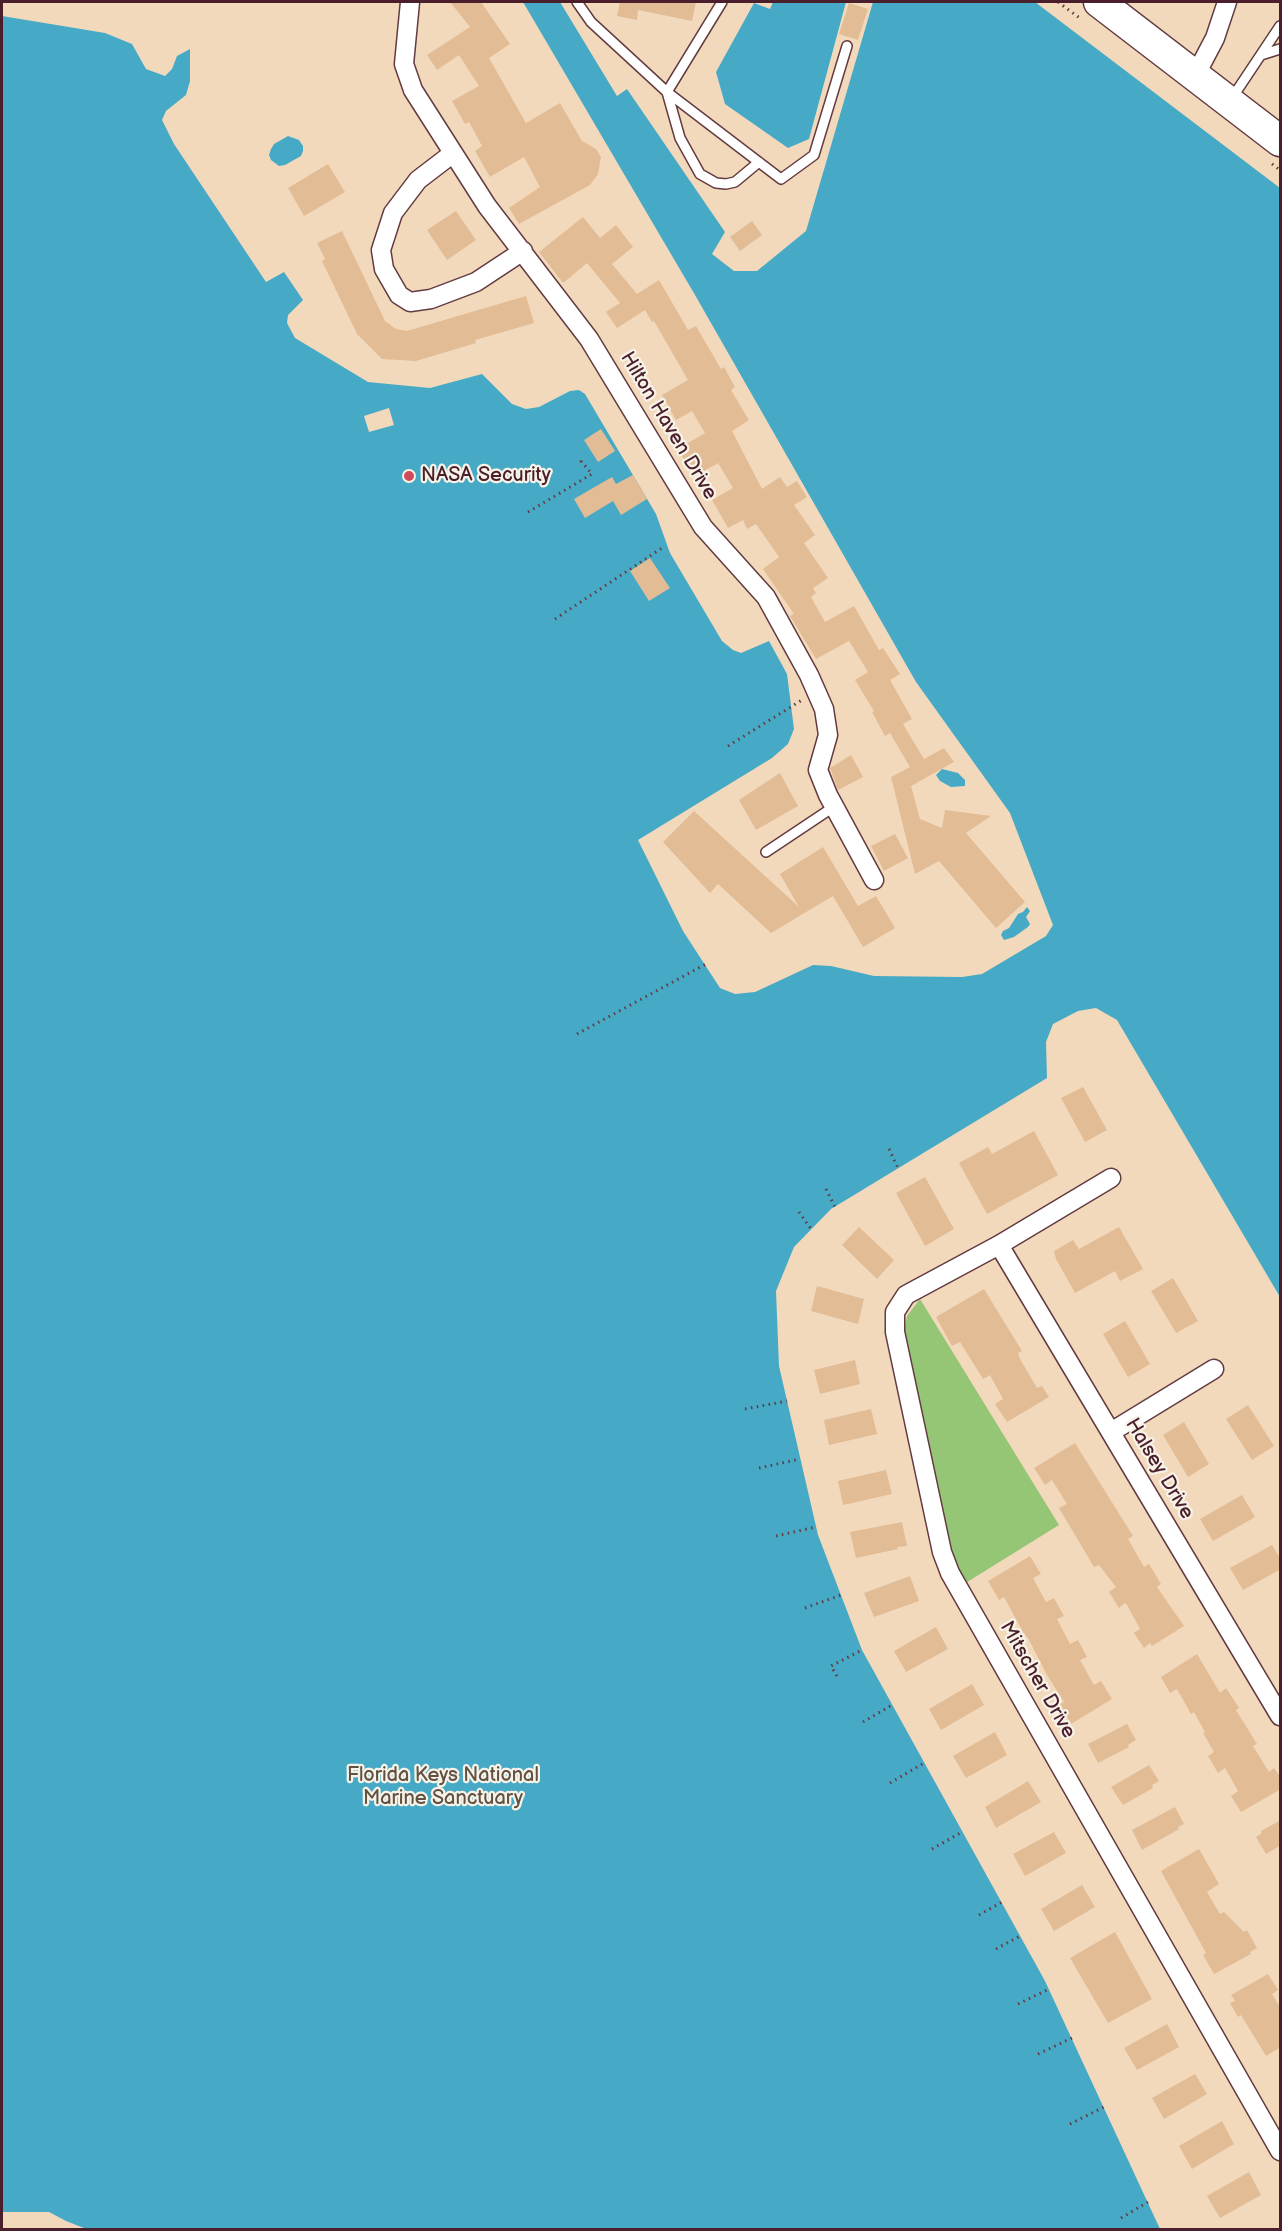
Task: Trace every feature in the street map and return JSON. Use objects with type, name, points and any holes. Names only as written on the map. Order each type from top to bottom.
[{"type":"main road","points":[[1100,2],[1281,141]]},
{"type":"street","name":"Hilton Haven Drive","points":[[410,2],[404,64],[413,90],[487,206],[589,339],[703,528],[766,597],[824,709],[828,735],[818,770],[874,880]]},
{"type":"street","points":[[1195,76],[1215,38],[1227,2]]},
{"type":"street","points":[[452,154],[418,180],[393,213],[381,250],[384,269],[399,295],[410,302],[431,299],[476,282],[523,251]]},
{"type":"street","name":"Mitscher Drive","points":[[1112,1178],[999,1245],[906,1295],[895,1312],[895,1332],[942,1551],[950,1573],[1281,2151]]},
{"type":"street","name":"Halsey Drive","points":[[999,1245],[1281,1716]]},
{"type":"street","points":[[1111,1432],[1214,1369]]},
{"type":"lane","points":[[577,2],[591,22],[667,92],[782,179],[814,155],[847,46]]},
{"type":"lane","points":[[722,2],[667,92],[680,138],[700,174],[726,184],[735,182],[759,162]]},
{"type":"lane","points":[[1229,102],[1281,26]]},
{"type":"lane","points":[[1261,55],[1281,49]]},
{"type":"lane","points":[[766,852],[835,806]]},
{"type":"path","points":[[528,512],[592,474],[581,461],[584,458]]},
{"type":"path","points":[[555,619],[665,546]]},
{"type":"path","points":[[728,746],[802,700]]},
{"type":"path","points":[[577,1034],[706,964]]},
{"type":"path","points":[[889,1149],[898,1168]]},
{"type":"path","points":[[826,1189],[835,1207]]},
{"type":"path","points":[[800,1212],[811,1229]]},
{"type":"path","points":[[745,1409],[787,1401]]},
{"type":"path","points":[[759,1468],[800,1459]]},
{"type":"path","points":[[776,1536],[816,1527]]},
{"type":"path","points":[[805,1608],[841,1595]]},
{"type":"path","points":[[837,1676],[831,1666],[862,1650]]},
{"type":"path","points":[[863,1722],[892,1705]]},
{"type":"path","points":[[890,1783],[924,1763]]},
{"type":"path","points":[[932,1849],[962,1832]]},
{"type":"path","points":[[979,1915],[1002,1902]]},
{"type":"path","points":[[996,1949],[1020,1936]]},
{"type":"path","points":[[1018,2004],[1049,1989]]},
{"type":"path","points":[[1038,2054],[1072,2038]]},
{"type":"path","points":[[1070,2124],[1104,2107]]},
{"type":"path","points":[[1121,2218],[1148,2202]]},
{"type":"green space","points":[[920,1299],[1059,1525],[964,1584],[955,1569],[903,1338],[907,1316]]},
{"type":"water","name":"Florida Keys National Marine Sanctuary","points":[[523,2],[560,2],[617,96],[627,89],[725,232],[712,254],[734,271],[757,271],[806,231],[873,2],[1035,2],[1280,188],[1280,1297],[1117,1020],[1096,1008],[1078,1011],[1053,1024],[1046,1042],[1047,1078],[831,1209],[794,1247],[776,1291],[779,1366],[818,1535],[862,1650],[1045,1981],[1160,2229],[89,2230],[49,2212],[2,2212],[2,16],[105,33],[132,44],[146,69],[165,76],[172,69],[177,56],[190,49],[190,81],[186,95],[166,111],[162,120],[174,144],[266,282],[284,272],[303,300],[288,315],[287,323],[295,338],[368,382],[430,388],[482,374],[512,404],[526,409],[539,407],[570,391],[579,390],[585,394],[656,514],[670,553],[722,641],[741,653],[769,641],[787,674],[794,729],[788,744],[772,758],[638,840],[683,931],[720,988],[735,994],[755,992],[813,965],[831,966],[874,976],[962,977],[982,974],[1046,936],[1053,925],[1010,813],[916,682],[695,295]]},
{"type":"water","points":[[773,2],[846,2],[809,139],[788,148],[725,104],[716,72],[754,3],[770,9]]},
{"type":"water","points":[[288,136],[299,140],[303,151],[301,156],[279,166],[271,160],[269,155],[274,144]]},
{"type":"water","points":[[942,769],[958,773],[965,780],[965,786],[951,787],[940,781],[936,775]]},
{"type":"water","points":[[1027,907],[1030,911],[1026,917],[1030,924],[1028,927],[1014,937],[1004,940],[1001,935],[1003,931],[1009,928],[1018,914]]},
{"type":"pier","points":[[389,408],[394,425],[369,432],[364,416]]},
{"type":"building","points":[[450,2],[481,2],[510,44],[489,58],[526,123],[560,103],[582,141],[596,149],[601,157],[598,174],[590,185],[519,224],[509,208],[540,187],[524,157],[490,177],[475,151],[482,146],[469,122],[465,124],[452,101],[479,86],[459,55],[437,70],[427,55],[470,27]]},
{"type":"building","points":[[620,2],[696,2],[692,21],[638,10],[637,20],[617,16]]},
{"type":"building","points":[[849,3],[868,9],[858,40],[839,34]]},
{"type":"building","points":[[328,164],[345,192],[304,216],[288,188]]},
{"type":"building","points":[[456,211],[476,240],[447,260],[427,230]]},
{"type":"building","points":[[583,217],[600,238],[616,225],[633,247],[612,264],[637,294],[659,280],[688,330],[696,326],[721,369],[724,367],[735,387],[731,390],[749,420],[732,431],[762,489],[780,477],[787,487],[797,481],[807,497],[794,505],[815,535],[804,543],[828,578],[813,588],[816,593],[811,597],[825,622],[854,606],[879,650],[883,648],[900,674],[890,680],[912,719],[903,724],[924,759],[944,748],[954,762],[911,786],[920,819],[942,828],[945,810],[991,816],[966,833],[1025,902],[996,928],[939,861],[915,874],[891,777],[910,767],[890,733],[885,736],[872,712],[874,711],[855,680],[868,672],[849,641],[816,659],[790,616],[794,614],[763,569],[779,557],[756,524],[747,529],[743,520],[728,528],[712,500],[733,488],[718,463],[694,477],[678,449],[705,433],[692,411],[676,420],[662,395],[688,380],[654,321],[652,322],[645,310],[617,328],[606,312],[620,303],[587,263],[563,283],[539,252]]},
{"type":"building","points":[[752,221],[762,235],[740,251],[730,237]]},
{"type":"building","points":[[342,231],[385,321],[396,329],[407,331],[526,296],[534,323],[475,340],[476,343],[416,361],[382,359],[357,334],[322,261],[325,259],[317,243]]},
{"type":"building","points":[[601,429],[615,451],[598,462],[584,440]]},
{"type":"building","points":[[633,475],[647,499],[621,515],[613,501],[585,518],[574,499],[612,477],[616,484]]},
{"type":"building","points":[[650,558],[670,588],[649,601],[630,571]]},
{"type":"building","points":[[851,755],[863,777],[838,790],[830,768]]},
{"type":"building","points":[[780,773],[798,806],[756,830],[739,800]]},
{"type":"building","points":[[694,811],[799,907],[780,874],[823,847],[858,906],[876,896],[895,928],[863,947],[833,896],[771,933],[718,884],[710,893],[663,842]]},
{"type":"building","points":[[895,834],[908,858],[884,871],[871,846]]},
{"type":"building","points":[[1083,1087],[1107,1130],[1085,1142],[1061,1098]]},
{"type":"building","points":[[1034,1131],[1058,1175],[987,1214],[959,1163],[988,1147],[992,1154]]},
{"type":"building","points":[[925,1177],[954,1229],[925,1246],[896,1193]]},
{"type":"building","points":[[859,1227],[894,1260],[877,1279],[842,1245]]},
{"type":"building","points":[[1119,1227],[1143,1269],[1120,1281],[1115,1271],[1075,1293],[1054,1251],[1073,1240],[1079,1249]]},
{"type":"building","points":[[1173,1278],[1198,1321],[1176,1333],[1151,1291]]},
{"type":"building","points":[[817,1286],[864,1299],[858,1324],[811,1311]]},
{"type":"building","points":[[984,1289],[1022,1351],[1018,1353],[1020,1359],[1037,1388],[1042,1386],[1049,1397],[1007,1422],[995,1404],[1003,1399],[990,1375],[983,1379],[960,1342],[952,1346],[936,1317]]},
{"type":"building","points":[[1125,1321],[1150,1364],[1128,1377],[1103,1334]]},
{"type":"building","points":[[855,1360],[860,1384],[820,1394],[814,1370]]},
{"type":"building","points":[[1248,1405],[1274,1446],[1252,1460],[1226,1419]]},
{"type":"building","points":[[871,1409],[877,1434],[829,1445],[824,1420]]},
{"type":"building","points":[[1184,1422],[1209,1464],[1188,1477],[1163,1435]]},
{"type":"building","points":[[1075,1443],[1133,1536],[1128,1539],[1144,1567],[1149,1564],[1161,1584],[1157,1587],[1184,1626],[1152,1646],[1150,1643],[1144,1648],[1134,1633],[1140,1629],[1127,1605],[1125,1603],[1119,1608],[1109,1592],[1116,1587],[1099,1565],[1094,1567],[1059,1508],[1067,1504],[1052,1480],[1045,1485],[1034,1468]]},
{"type":"building","points":[[886,1470],[892,1494],[843,1505],[838,1481]]},
{"type":"building","points":[[1242,1495],[1255,1517],[1213,1541],[1200,1519]]},
{"type":"building","points":[[902,1522],[907,1546],[856,1558],[850,1532]]},
{"type":"building","points":[[1272,1545],[1281,1560],[1281,1569],[1243,1590],[1230,1568]]},
{"type":"building","points":[[1030,1556],[1041,1574],[1033,1578],[1046,1602],[1054,1598],[1064,1616],[1057,1619],[1070,1644],[1078,1640],[1087,1657],[1080,1660],[1094,1685],[1101,1681],[1112,1699],[1071,1724],[1060,1704],[1064,1702],[1028,1638],[1004,1597],[999,1600],[988,1581]]},
{"type":"building","points":[[910,1576],[919,1601],[874,1617],[864,1593]]},
{"type":"building","points":[[936,1627],[948,1649],[906,1672],[894,1651]]},
{"type":"building","points":[[1197,1654],[1220,1693],[1226,1688],[1239,1708],[1236,1710],[1257,1744],[1253,1746],[1269,1772],[1274,1768],[1281,1778],[1281,1789],[1241,1812],[1231,1796],[1238,1791],[1225,1768],[1218,1773],[1208,1756],[1214,1752],[1194,1712],[1191,1714],[1177,1689],[1170,1693],[1161,1677]]},
{"type":"building","points":[[972,1684],[984,1705],[941,1730],[929,1709]]},
{"type":"building","points":[[1127,1724],[1136,1740],[1128,1745],[1129,1747],[1098,1763],[1088,1744]]},
{"type":"building","points":[[995,1732],[1007,1755],[966,1778],[953,1756]]},
{"type":"building","points":[[1149,1765],[1159,1781],[1152,1785],[1153,1788],[1123,1805],[1111,1787]]},
{"type":"building","points":[[1028,1781],[1041,1802],[996,1828],[985,1807]]},
{"type":"building","points":[[1175,1807],[1184,1824],[1142,1850],[1132,1830]]},
{"type":"building","points":[[1281,1820],[1281,1845],[1266,1854],[1256,1837],[1262,1833],[1261,1831]]},
{"type":"building","points":[[1054,1832],[1066,1853],[1025,1876],[1013,1854]]},
{"type":"building","points":[[1199,1849],[1219,1884],[1207,1892],[1220,1914],[1224,1912],[1244,1932],[1247,1930],[1257,1948],[1250,1952],[1251,1954],[1214,1974],[1203,1955],[1206,1953],[1161,1871]]},
{"type":"building","points":[[1082,1885],[1095,1907],[1054,1931],[1041,1909]]},
{"type":"building","points":[[1115,1932],[1152,1999],[1108,2023],[1070,1958]]},
{"type":"building","points":[[1268,1974],[1278,1990],[1272,1994],[1281,2009],[1281,2047],[1266,2056],[1241,2015],[1238,2017],[1230,2003],[1235,2001],[1231,1995]]},
{"type":"building","points":[[1167,2024],[1179,2047],[1137,2070],[1124,2048]]},
{"type":"building","points":[[1195,2074],[1207,2094],[1164,2119],[1152,2098]]},
{"type":"building","points":[[1222,2121],[1234,2144],[1192,2169],[1179,2146]]},
{"type":"building","points":[[1249,2172],[1261,2195],[1220,2218],[1207,2196]]},
{"type":"place","name":"NASA Security","points":[[409,476]]}]
